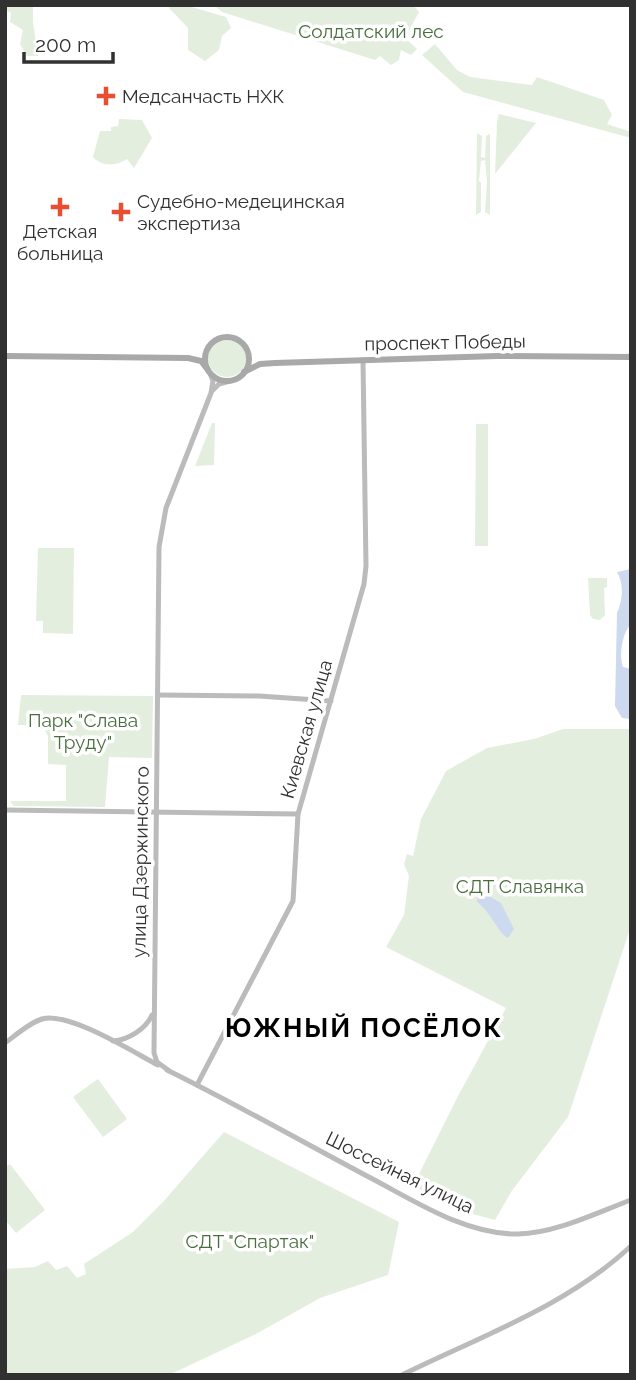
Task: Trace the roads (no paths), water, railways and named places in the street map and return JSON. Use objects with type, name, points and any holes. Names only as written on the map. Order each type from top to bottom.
[{"type":"main road","points":[[188,358],[198,355],[218,339],[234,338],[246,347],[249,358],[244,372],[219,384],[211,393]]},
{"type":"main road","points":[[207,348],[204,357],[209,372]]},
{"type":"main road","points":[[5,355],[188,358],[201,361],[217,379],[230,381]]},
{"type":"main road","name":"проспект Победы","points":[[244,372],[260,364],[363,360],[497,356],[631,357]]},
{"type":"main road","points":[[249,358],[260,364]]},
{"type":"main road","name":"Киевская улица","points":[[197,1085],[293,901],[298,814],[364,584],[363,360]]},
{"type":"main road","name":"улица Дзержинского","points":[[155,1040],[153,922],[160,532],[166,508],[211,393],[213,381],[209,372]]},
{"type":"main road","points":[[158,695],[259,696],[331,701]]},
{"type":"main road","points":[[7,807],[298,814]]},
{"type":"main road","points":[[110,1040],[124,1039],[136,1032],[150,1019],[154,1005]]},
{"type":"main road","points":[[5,1043],[33,1023],[55,1017],[66,1019],[141,1056],[150,1051],[155,1040]]},
{"type":"main road","points":[[136,1032],[148,1030],[155,1040],[156,1059],[168,1070]]},
{"type":"main road","points":[[128,1050],[136,1032]]},
{"type":"main road","name":"Шоссейная улица","points":[[141,1056],[420,1203],[484,1230],[517,1234],[536,1231],[631,1200]]},
{"type":"main road","points":[[401,1375],[548,1304],[599,1272],[631,1246]]},
{"type":"water","points":[[631,569],[631,624],[623,638],[621,656],[623,667],[631,669],[631,719],[622,718],[615,706],[617,613],[622,592],[617,572]]},
{"type":"water","points":[[484,893],[501,903],[514,929],[508,938],[477,902],[478,896]]},
{"type":"place","name":"Медсанчасть НХК","points":[[106,96]]},
{"type":"place","name":"Детская больница","points":[[60,207]]},
{"type":"place","name":"Судебно-медецинская экспертиза","points":[[121,212]]},
{"type":"district","name":"ЮЖНЫЙ ПОСЁЛОК","points":[[364,1028]]},
{"type":"park label","name":"Солдатский лес","points":[[371,31]]},
{"type":"park label","name":"Парк \"Слава Труду\"","points":[[83,731]]},
{"type":"park label","name":"СДТ Славянка","points":[[520,886]]},
{"type":"park label","name":"СДТ \"Спартак\"","points":[[250,1241]]}]
